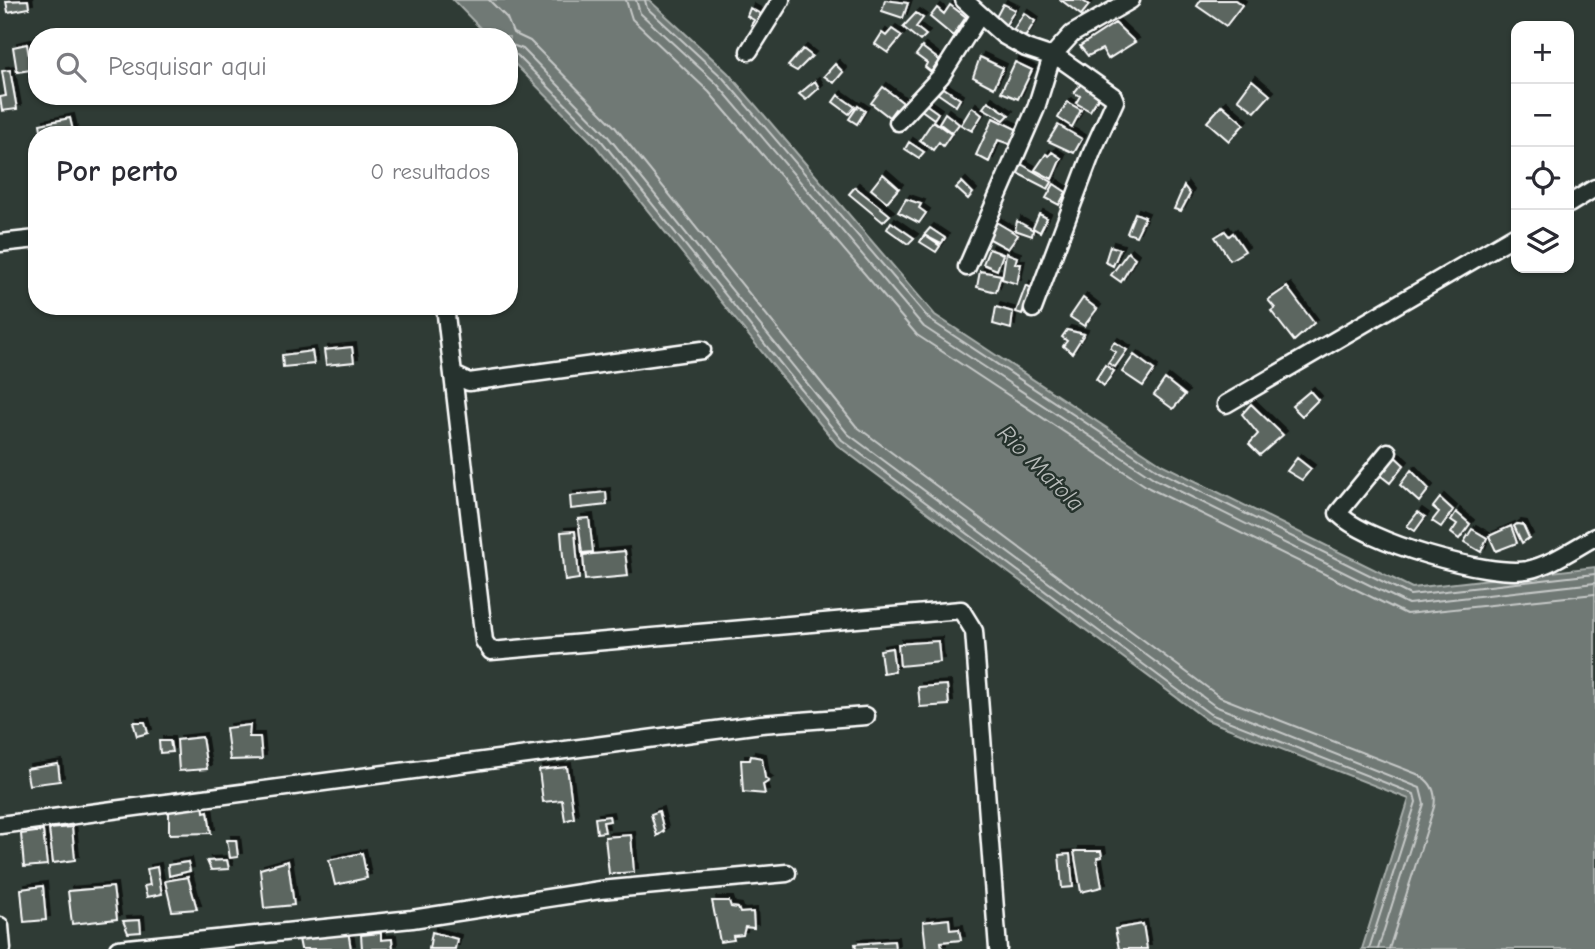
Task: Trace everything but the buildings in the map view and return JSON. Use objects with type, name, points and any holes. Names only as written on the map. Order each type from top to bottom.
[{"type":"street","points":[[749,51],[781,0]]},
{"type":"street","points":[[964,0],[979,16],[1014,42],[1052,56],[1113,96],[1115,106],[1093,152],[1033,309]]},
{"type":"street","points":[[967,267],[1036,108],[1052,56],[1072,34],[1110,7],[1131,0]]},
{"type":"street","points":[[898,122],[941,76],[979,16]]},
{"type":"street","points":[[1574,201],[1595,188]]},
{"type":"street","points":[[1226,404],[1511,238]]},
{"type":"street","points":[[0,243],[28,240]]},
{"type":"street","points":[[446,315],[484,641],[491,651],[961,610],[974,631],[998,949]]},
{"type":"street","points":[[454,375],[469,383],[702,350]]},
{"type":"street","points":[[1388,452],[1338,513],[1371,536],[1425,556],[1511,570],[1541,566],[1595,537]]},
{"type":"street","points":[[0,825],[761,724],[866,716]]},
{"type":"street","points":[[118,949],[412,919],[600,890],[788,873]]},
{"type":"street","points":[[0,926],[2,949]]},
{"type":"water","name":"Rio Matola","points":[[453,0],[649,0],[728,73],[935,315],[1163,465],[1412,588],[1595,567],[1595,949],[1362,949],[1409,799],[1207,720],[837,445],[594,144],[518,67],[518,28],[480,28]]}]
